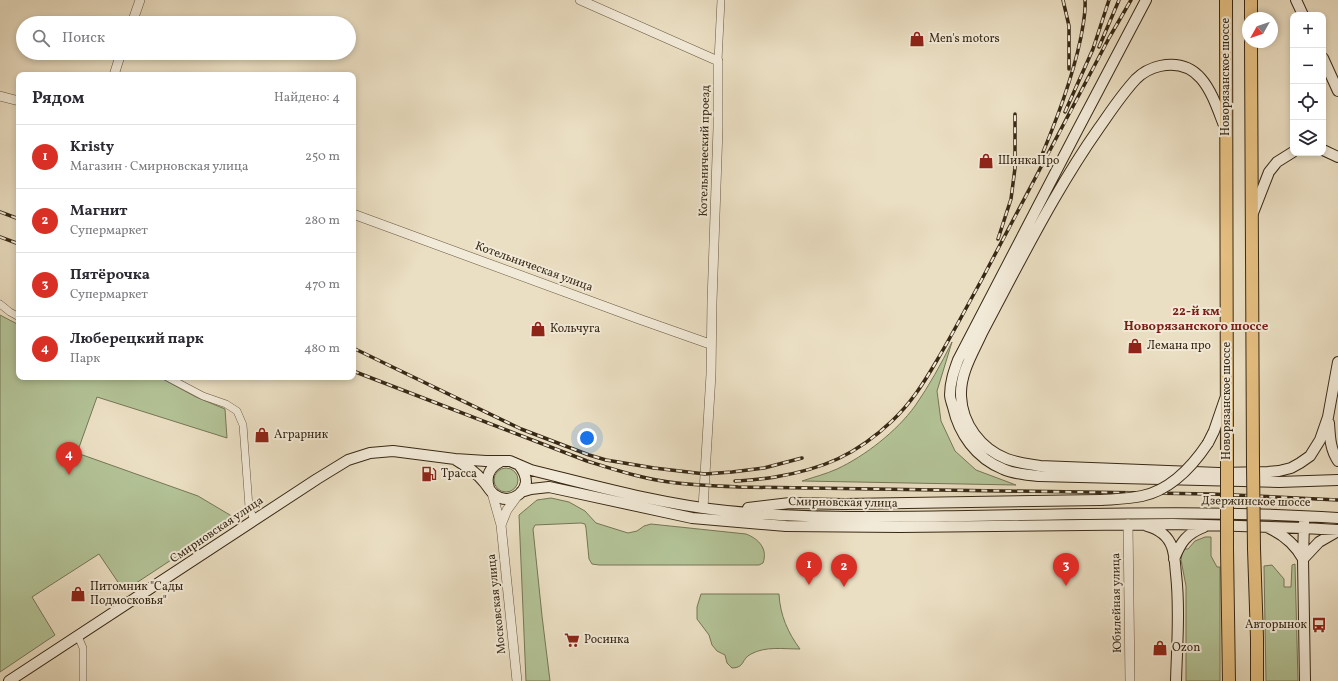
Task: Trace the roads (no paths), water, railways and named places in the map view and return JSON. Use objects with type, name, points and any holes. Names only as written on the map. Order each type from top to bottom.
[{"type":"highway","name":"Новорязанское шоссе","points":[[1226,0],[1227,549],[1230,681]]},
{"type":"highway","name":"Новорязанское шоссе","points":[[1250,0],[1251,12]]},
{"type":"highway","name":"Новорязанское шоссе","points":[[1251,48],[1253,466],[1257,681]]},
{"type":"main road","points":[[1146,0],[958,360],[952,377],[950,396],[959,427],[968,442],[978,453],[1003,469],[1019,474],[1039,476],[1263,481],[1338,480]]},
{"type":"main road","points":[[1296,0],[1302,12]]},
{"type":"main road","points":[[1227,132],[1205,81],[1196,74],[1180,66],[1171,64],[1151,68],[1138,78],[1123,94],[1080,156],[1049,209],[998,302],[968,363],[962,380],[961,396],[963,410],[968,423],[974,434],[983,445],[1007,460],[1022,464],[1219,473],[1268,472],[1291,468],[1310,456],[1320,440],[1328,417],[1338,362]]},
{"type":"main road","points":[[1326,65],[1338,91]]},
{"type":"main road","points":[[1326,151],[1338,156]]},
{"type":"main road","points":[[1251,218],[1269,172],[1278,162],[1290,154]]},
{"type":"main road","points":[[728,511],[790,503],[845,504],[1028,502],[1119,499],[1143,496],[1165,487],[1186,471],[1197,458],[1208,443],[1214,431],[1227,392]]},
{"type":"main road","points":[[1328,417],[1330,444],[1338,461]]},
{"type":"main road","name":"Смирновская улица","points":[[9,681],[348,460],[370,453],[393,451],[455,460],[510,461],[531,470],[670,503],[728,511],[787,516],[900,517],[1173,513]]},
{"type":"main road","name":"Смирновская улица","points":[[455,460],[475,472],[500,498],[514,498],[531,489],[549,487],[692,518],[786,526],[960,527],[1173,524]]},
{"type":"main road","points":[[491,490],[488,484],[488,474],[493,467],[500,462]]},
{"type":"main road","points":[[519,465],[526,478],[524,488],[520,494]]},
{"type":"main road","name":"Дзержинское шоссе","points":[[1173,513],[1338,518]]},
{"type":"main road","points":[[1304,516],[1303,559],[1305,681]]},
{"type":"main road","name":"Дзержинское шоссе","points":[[1173,524],[1304,528],[1338,531]]},
{"type":"main road","points":[[1144,525],[1161,532],[1172,547],[1178,597],[1176,681]]},
{"type":"main road","points":[[1174,559],[1185,538],[1197,529],[1207,525]]},
{"type":"main road","points":[[1267,527],[1288,540],[1303,559]]},
{"type":"main road","points":[[1303,559],[1319,542],[1338,531]]},
{"type":"street","points":[[134,16],[140,0]]},
{"type":"street","points":[[580,0],[718,61]]},
{"type":"street","name":"Котельнический проезд","points":[[703,508],[711,374],[718,136],[718,61],[721,0]]},
{"type":"street","points":[[115,72],[119,60]]},
{"type":"street","points":[[0,96],[16,100]]},
{"type":"street","name":"Котельническая улица","points":[[356,215],[707,343]]},
{"type":"street","name":"Котельнический проезд","points":[[708,419],[706,374],[707,343],[712,302]]},
{"type":"street","points":[[0,304],[16,315]]},
{"type":"street","points":[[173,380],[203,396],[226,404],[237,411],[243,425],[248,507],[254,520]]},
{"type":"street","name":"Московская улица","points":[[491,490],[501,525],[517,681]]},
{"type":"street","points":[[501,525],[507,510],[520,494]]},
{"type":"street","name":"Юбилейная улица","points":[[1128,524],[1130,681]]},
{"type":"street","points":[[78,636],[83,648],[83,681]]},
{"type":"railway","points":[[1063,0],[1069,26],[1069,69]]},
{"type":"railway","points":[[1039,162],[1073,69],[1083,28],[1085,0]]},
{"type":"railway","points":[[1065,112],[1093,49],[1109,0]]},
{"type":"railway","points":[[1099,47],[1119,0]]},
{"type":"railway","points":[[735,481],[745,481],[792,474],[824,465],[838,459],[852,452],[879,433],[905,407],[916,393],[942,352],[1109,38],[1131,0]]},
{"type":"railway","points":[[998,239],[1011,199],[1015,168],[1015,114]]},
{"type":"railway","points":[[0,212],[16,218]]},
{"type":"railway","points":[[0,237],[16,243]]},
{"type":"railway","points":[[356,349],[521,429],[606,460],[654,468],[705,474],[764,468],[802,458]]},
{"type":"railway","points":[[356,372],[587,461],[665,482],[738,487],[1212,494],[1338,500]]},
{"type":"place","name":"Men's motors","points":[[917,39]]},
{"type":"place","name":"ШинкаПро","points":[[986,161]]},
{"type":"place","name":"Кольчуга","points":[[538,329]]},
{"type":"place","name":"Лемана про","points":[[1135,346]]},
{"type":"place","name":"Аграрник","points":[[262,435]]},
{"type":"place","name":"Трасса","points":[[429,474]]},
{"type":"place","name":"Люберецкий парк","points":[[69,475]]},
{"type":"place","name":"Kristy","points":[[809,585]]},
{"type":"place","name":"Пятёрочка","points":[[1066,586]]},
{"type":"place","name":"Магнит","points":[[844,587]]},
{"type":"place","name":"Питомник \"Сады Подмосковья\"","points":[[78,594]]},
{"type":"place","name":"Авторынок","points":[[1319,625]]},
{"type":"place","name":"Росинка","points":[[572,640]]},
{"type":"place","name":"Ozon","points":[[1160,648]]},
{"type":"district","name":"22-й км Новорязанского шоссе","points":[[1196,320]]}]
